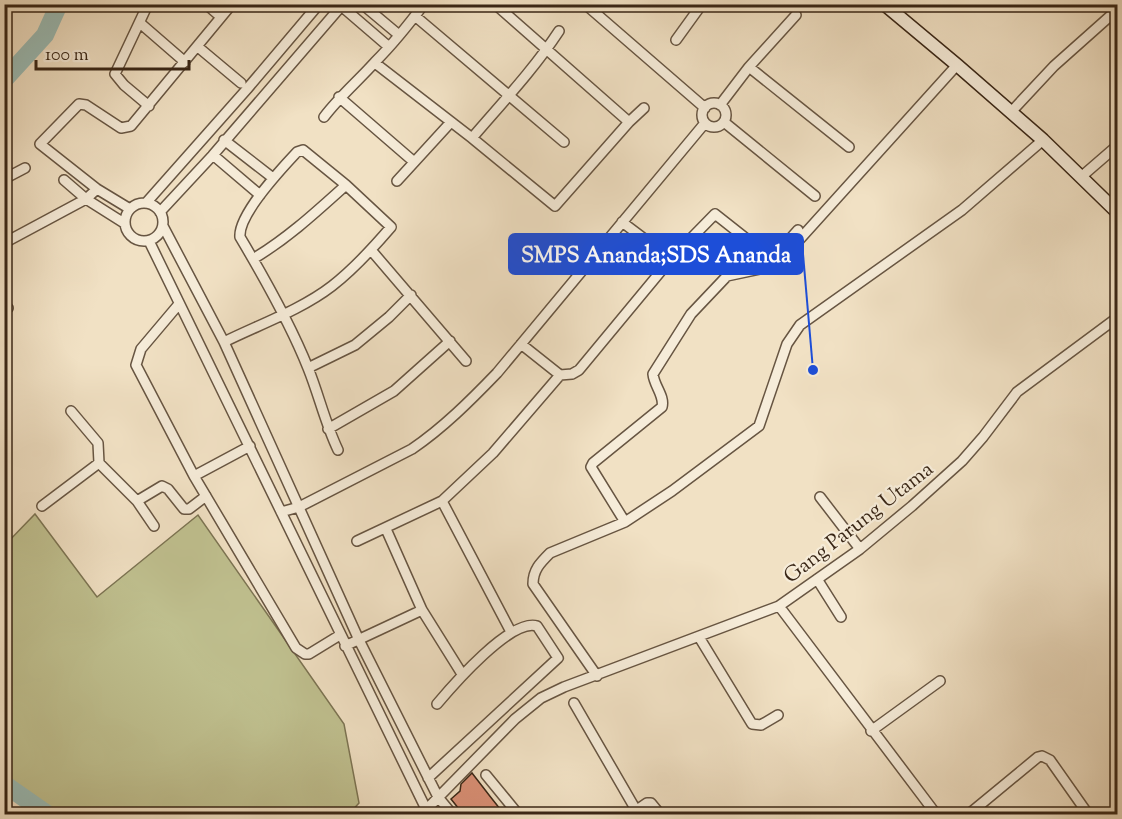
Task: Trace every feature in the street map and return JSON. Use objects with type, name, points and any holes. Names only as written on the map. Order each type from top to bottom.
[{"type":"main road","points":[[888,6],[1011,112],[1118,213]]},
{"type":"street","points":[[148,4],[115,74],[124,85],[149,106]]},
{"type":"street","points":[[206,4],[221,17]]},
{"type":"street","points":[[130,209],[97,189],[40,144],[79,104],[86,105],[118,127],[126,129],[131,126],[232,4]]},
{"type":"street","points":[[146,203],[248,89],[319,4]]},
{"type":"street","points":[[362,4],[399,35]]},
{"type":"street","points":[[324,117],[339,97],[375,63],[424,4]]},
{"type":"street","points":[[495,4],[629,122]]},
{"type":"street","points":[[585,4],[705,108]]},
{"type":"street","points":[[160,212],[213,155],[341,5],[389,47]]},
{"type":"street","points":[[676,40],[697,6]]},
{"type":"street","points":[[1011,112],[1054,66],[1118,9]]},
{"type":"street","points":[[720,105],[749,67],[796,15]]},
{"type":"street","points":[[416,16],[564,142]]},
{"type":"street","points":[[140,23],[185,62]]},
{"type":"street","points":[[472,138],[509,96],[559,31]]},
{"type":"street","points":[[198,47],[241,83]]},
{"type":"street","points":[[375,63],[555,206],[644,108]]},
{"type":"street","points":[[625,522],[591,466],[662,407],[663,400],[653,374],[691,314],[727,276],[769,267],[781,260],[957,65]]},
{"type":"street","points":[[749,67],[849,147]]},
{"type":"street","points":[[339,97],[413,162]]},
{"type":"street","points":[[712,103],[720,105],[726,113],[724,122],[715,127],[705,123],[702,113],[705,108],[712,103]]},
{"type":"street","points":[[397,181],[451,122]]},
{"type":"street","points":[[724,122],[815,196]]},
{"type":"street","points":[[281,512],[299,507],[389,462],[429,438],[497,374],[705,123]]},
{"type":"street","points":[[224,140],[273,178]]},
{"type":"street","points":[[597,676],[533,584],[533,576],[541,561],[550,553],[625,522],[672,491],[759,426],[787,344],[800,325],[962,210],[1042,140]]},
{"type":"street","points":[[1081,177],[1118,145]]},
{"type":"street","points":[[224,342],[283,314],[331,287],[371,250],[391,227],[346,185],[303,150],[297,152],[273,178],[242,223],[239,232],[283,314],[309,368],[328,429],[338,450]]},
{"type":"street","points":[[213,155],[260,195]]},
{"type":"street","points":[[4,178],[25,168]]},
{"type":"street","points":[[64,180],[86,199],[124,223]]},
{"type":"street","points":[[253,259],[277,245],[299,228],[346,185]]},
{"type":"street","points":[[4,243],[86,199],[97,189]]},
{"type":"street","points":[[163,226],[158,235],[149,241],[138,241],[128,234],[124,223],[130,209],[137,204],[146,203],[154,206],[160,212],[163,226],[224,342],[358,640],[438,797],[452,814]]},
{"type":"street","points":[[521,344],[560,375],[572,374],[579,370],[671,259],[715,214],[772,259],[798,230]]},
{"type":"street","points":[[622,222],[671,259]]},
{"type":"street","points":[[149,241],[426,813]]},
{"type":"street","points":[[371,250],[466,361]]},
{"type":"street","points":[[309,368],[355,345],[411,295]]},
{"type":"street","points":[[179,304],[141,349],[136,365],[194,476],[296,648],[309,654],[340,635]]},
{"type":"street","name":"Gang Parung Utama","points":[[426,813],[438,797],[515,719],[541,698],[564,687],[779,606],[860,549],[962,461],[983,437],[1008,401],[1021,388],[1118,317]]},
{"type":"street","points":[[328,429],[394,391],[450,341]]},
{"type":"street","points":[[357,541],[442,501],[493,453],[560,375]]},
{"type":"street","points":[[71,411],[98,443],[99,463],[137,501],[154,526]]},
{"type":"street","points":[[194,476],[250,446]]},
{"type":"street","points":[[42,506],[99,463]]},
{"type":"street","points":[[137,501],[162,486],[168,489],[184,509],[189,509],[206,496]]},
{"type":"street","points":[[820,497],[860,549]]},
{"type":"street","points":[[442,501],[511,632]]},
{"type":"street","points":[[386,529],[422,610],[462,674]]},
{"type":"street","points":[[817,579],[841,617]]},
{"type":"street","points":[[779,606],[871,731],[936,814]]},
{"type":"street","points":[[345,646],[422,610]]},
{"type":"street","points":[[428,778],[558,658],[537,626],[531,625],[511,632],[462,674],[437,704]]},
{"type":"street","points":[[699,637],[752,724],[761,725],[778,715]]},
{"type":"street","points":[[871,731],[940,681]]},
{"type":"street","points":[[574,703],[633,812],[651,803],[660,814]]},
{"type":"street","points":[[969,814],[1042,756],[1050,759],[1088,814]]},
{"type":"street","points":[[486,775],[518,814]]},
{"type":"green space","points":[[35,514],[97,597],[198,515],[344,724],[359,803],[349,814],[45,814],[5,784],[4,546]]},
{"type":"building","points":[[472,773],[504,814],[463,814],[451,799],[460,791],[461,784]]},
{"type":"waterway","points":[[4,80],[45,35],[59,4]]},
{"type":"waterway","points":[[4,784],[47,814]]},
{"type":"place","name":"SMPS Ananda;SDS Ananda","points":[[813,370]]}]
